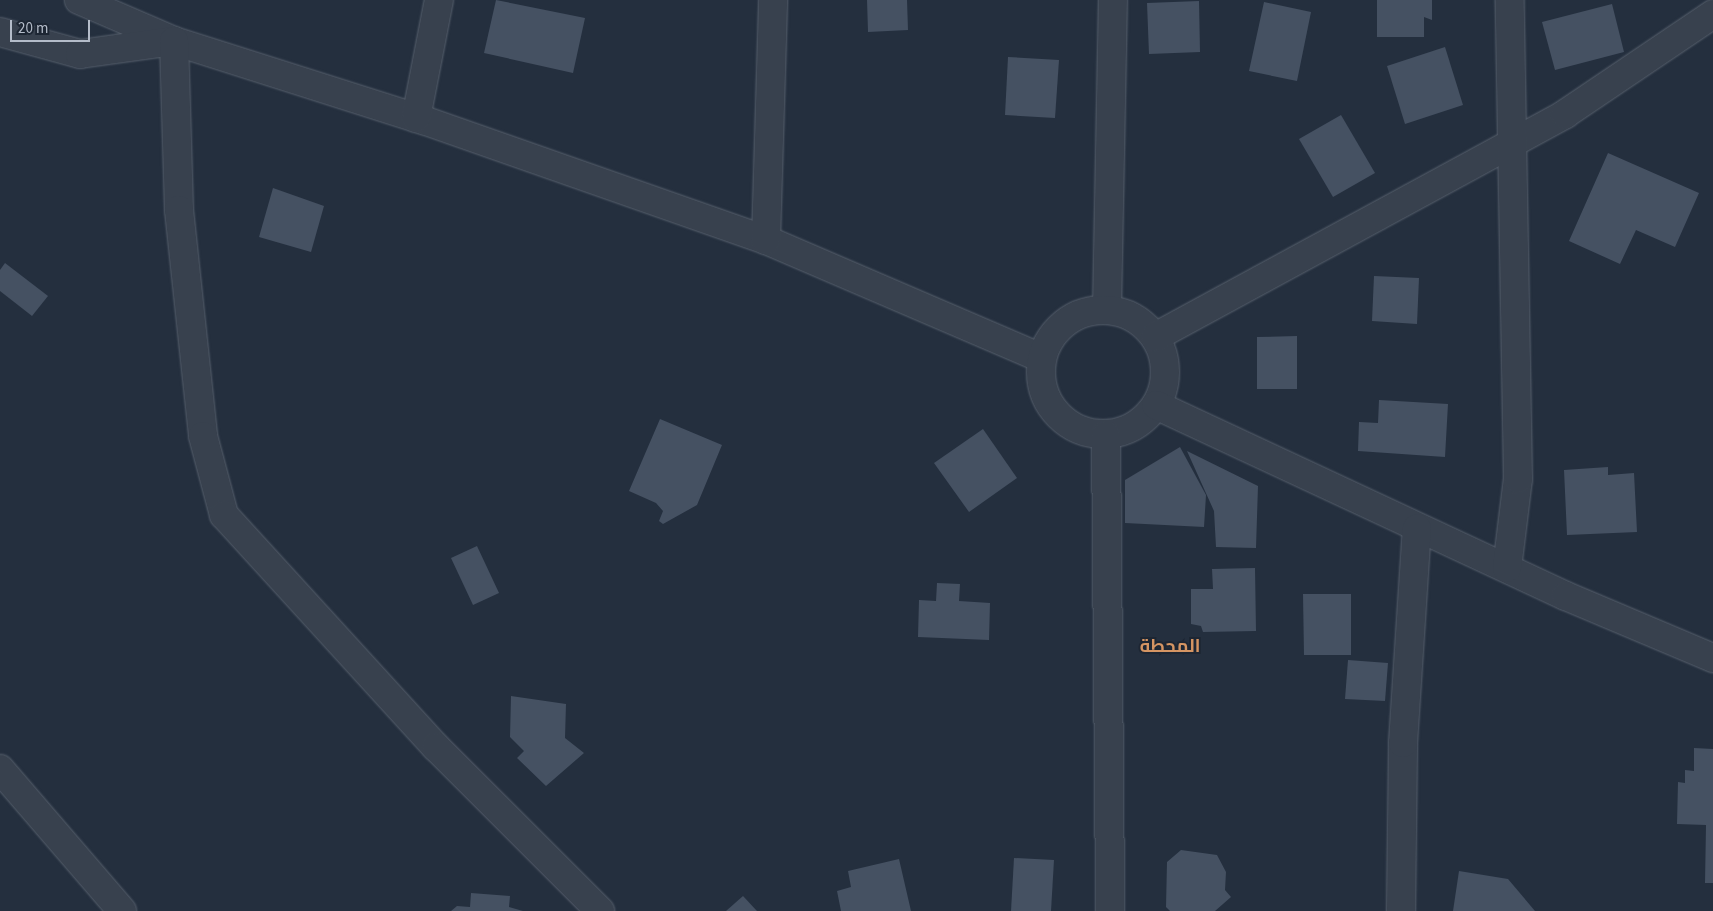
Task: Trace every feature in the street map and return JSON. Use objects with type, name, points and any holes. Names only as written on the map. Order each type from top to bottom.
[{"type":"street","points":[[80,0],[174,41],[416,118],[766,240],[1041,358]]},
{"type":"street","points":[[416,118],[439,0]]},
{"type":"street","points":[[766,240],[773,0]]},
{"type":"street","points":[[1107,309],[1113,0]]},
{"type":"street","points":[[1507,568],[1518,479],[1510,0]]},
{"type":"street","points":[[1155,337],[1412,199],[1512,139],[1565,114],[1713,14]]},
{"type":"street","points":[[0,32],[80,54],[174,41]]},
{"type":"street","points":[[174,41],[180,220],[203,436],[224,515],[436,748],[600,911]]},
{"type":"street","points":[[1107,309],[1134,317],[1155,337],[1164,358],[1165,382],[1156,405],[1126,430],[1106,435],[1083,432],[1063,421],[1048,403],[1040,382],[1041,358],[1050,338],[1065,321],[1085,311],[1107,309]]},
{"type":"street","points":[[1156,405],[1417,528],[1713,658]]},
{"type":"street","points":[[1106,435],[1110,911]]},
{"type":"street","points":[[1401,911],[1403,743],[1417,528]]},
{"type":"street","points":[[0,769],[122,911]]},
{"type":"building","points":[[496,0],[585,18],[573,73],[484,53]]},
{"type":"building","points":[[867,0],[907,0],[908,30],[868,32]]},
{"type":"building","points":[[1377,0],[1432,0],[1432,20],[1424,17],[1424,37],[1377,37]]},
{"type":"building","points":[[1199,1],[1200,52],[1149,54],[1147,3]]},
{"type":"building","points":[[1264,2],[1311,12],[1297,81],[1249,71]]},
{"type":"building","points":[[1612,4],[1624,52],[1555,70],[1542,22]]},
{"type":"building","points":[[1445,47],[1463,105],[1405,124],[1387,66]]},
{"type":"building","points":[[1008,57],[1059,60],[1055,118],[1005,115]]},
{"type":"building","points":[[1341,115],[1375,173],[1333,197],[1299,139]]},
{"type":"building","points":[[1608,153],[1699,193],[1675,247],[1636,230],[1620,264],[1569,241]]},
{"type":"building","points":[[273,188],[324,206],[311,252],[259,237]]},
{"type":"building","points":[[5,263],[48,296],[32,316],[0,291],[0,270]]},
{"type":"building","points":[[1374,276],[1419,278],[1417,324],[1372,321]]},
{"type":"building","points":[[1297,336],[1297,389],[1257,389],[1257,337]]},
{"type":"building","points":[[1379,400],[1448,404],[1445,457],[1358,451],[1359,422],[1378,423]]},
{"type":"building","points":[[660,419],[722,445],[697,505],[663,524],[659,521],[663,511],[656,503],[629,491]]},
{"type":"building","points":[[983,429],[1017,478],[969,512],[934,463]]},
{"type":"building","points":[[1180,447],[1206,495],[1204,527],[1125,523],[1125,480]]},
{"type":"building","points":[[1187,451],[1258,486],[1256,548],[1216,547],[1214,511]]},
{"type":"building","points":[[1608,467],[1608,475],[1634,473],[1637,532],[1567,535],[1564,470]]},
{"type":"building","points":[[477,546],[499,593],[473,605],[451,558]]},
{"type":"building","points":[[1255,568],[1256,631],[1203,632],[1201,626],[1191,624],[1191,589],[1213,589],[1212,569]]},
{"type":"building","points":[[937,583],[960,584],[959,601],[990,603],[989,640],[918,637],[919,600],[936,601]]},
{"type":"building","points":[[1303,594],[1351,594],[1351,655],[1304,655]]},
{"type":"building","points":[[1348,660],[1388,663],[1385,701],[1345,699]]},
{"type":"building","points":[[511,696],[566,704],[565,738],[584,753],[546,786],[517,758],[524,751],[510,737]]},
{"type":"building","points":[[1694,748],[1713,749],[1713,883],[1705,883],[1706,825],[1677,824],[1678,782],[1685,783],[1685,770],[1694,771]]},
{"type":"building","points":[[1181,850],[1217,855],[1226,872],[1225,890],[1231,897],[1215,911],[1170,911],[1166,907],[1167,862]]},
{"type":"building","points":[[1014,858],[1054,860],[1051,911],[1011,911]]},
{"type":"building","points":[[899,859],[911,911],[841,911],[837,891],[851,887],[848,871]]},
{"type":"building","points":[[1459,871],[1508,879],[1535,911],[1453,911]]},
{"type":"building","points":[[471,893],[510,896],[509,907],[523,911],[451,911],[457,906],[470,907]]},
{"type":"building","points":[[743,896],[757,911],[726,911]]},
{"type":"district","name":"المحطة","points":[[1170,647]]}]
